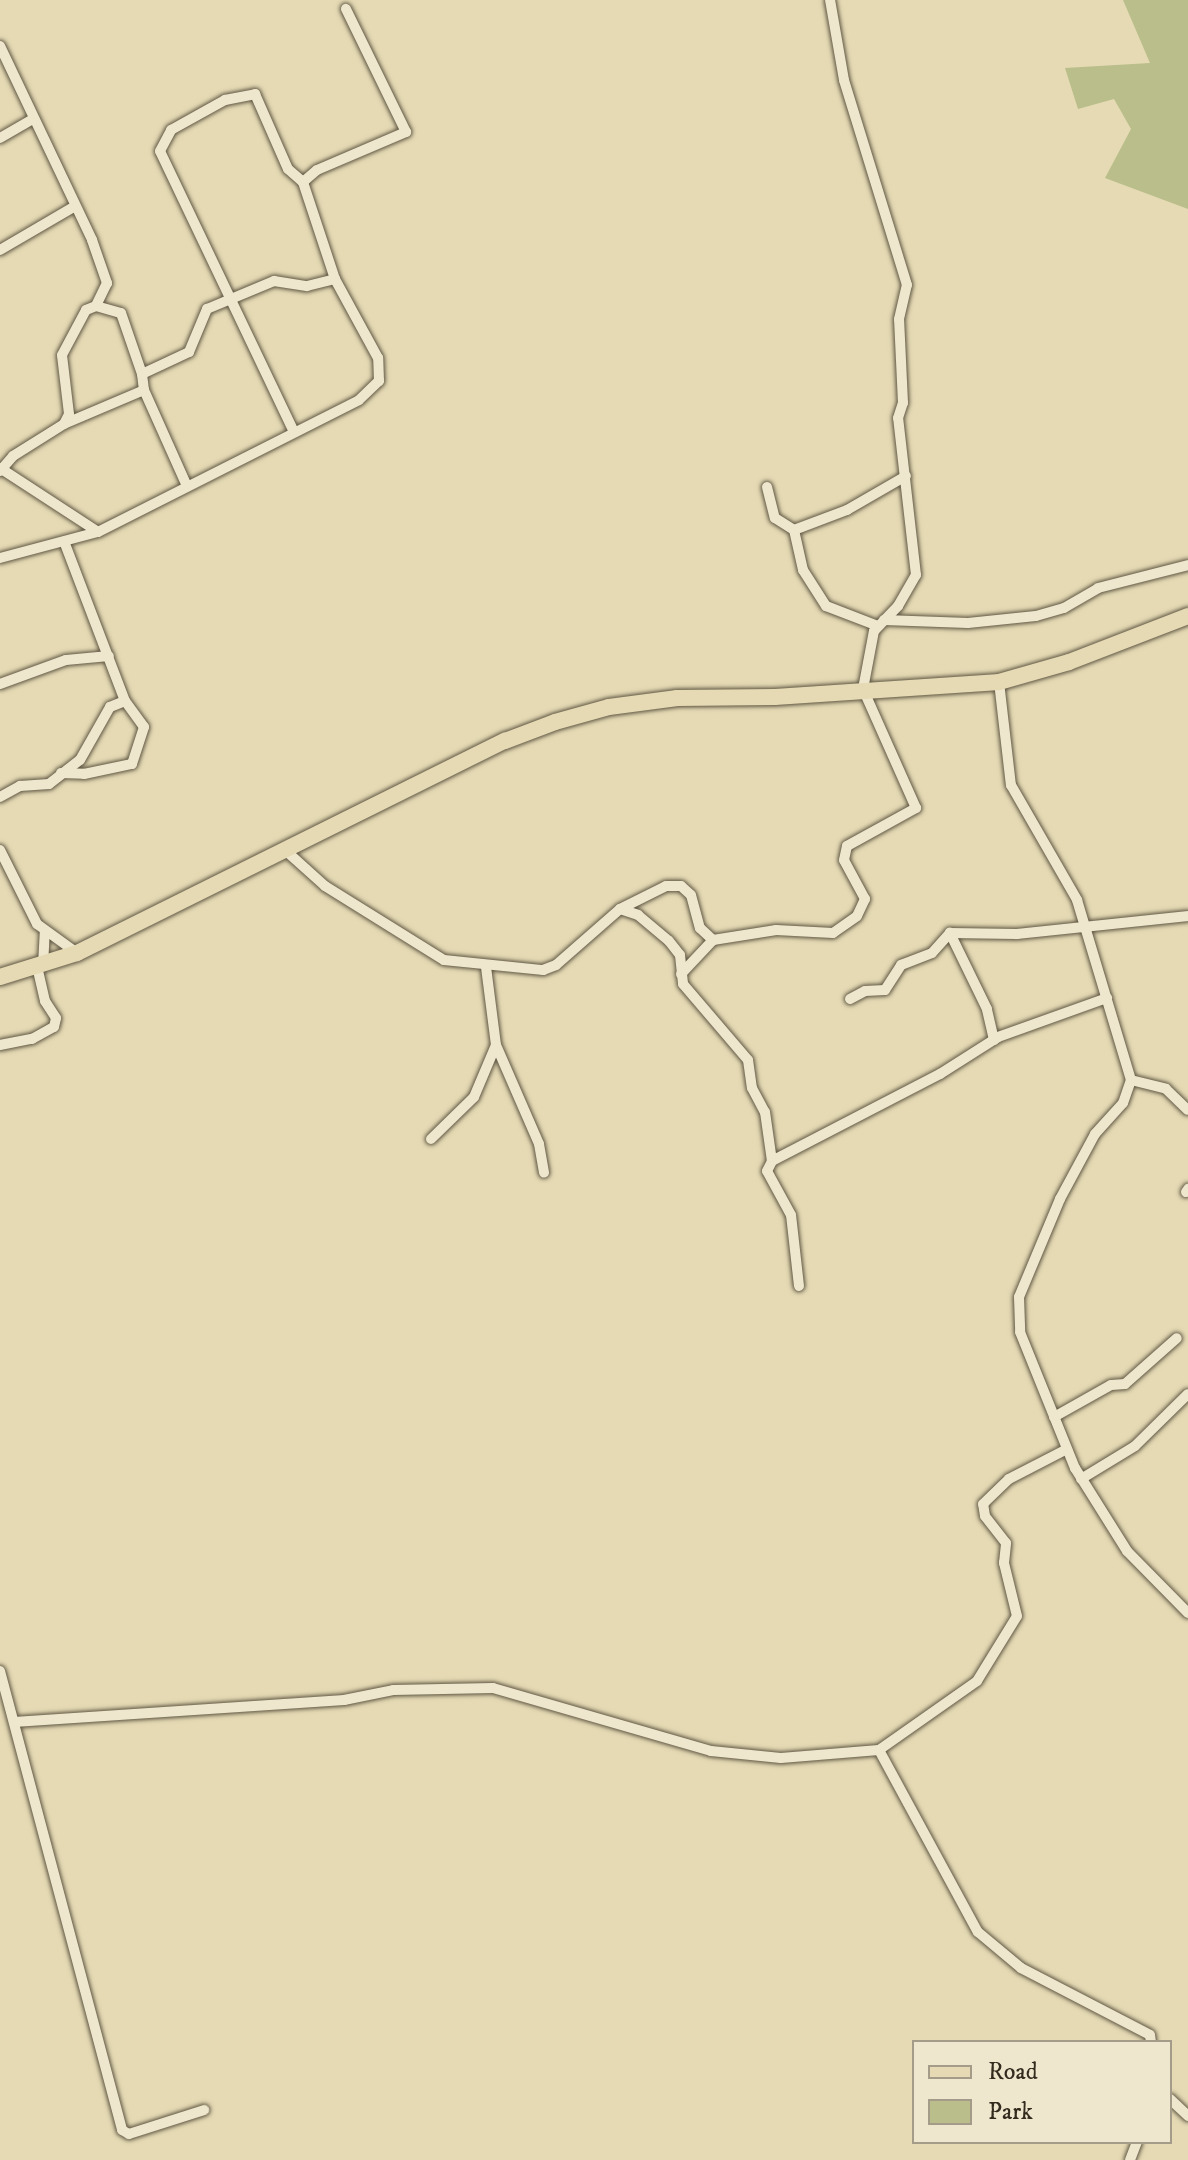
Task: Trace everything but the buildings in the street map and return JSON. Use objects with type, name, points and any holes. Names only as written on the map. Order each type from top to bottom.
[{"type":"main road","points":[[0,977],[77,953],[505,741],[568,718],[677,698],[775,697],[999,682],[1069,662],[1188,616]]},
{"type":"street","points":[[681,974],[713,940],[776,930],[833,933],[857,916],[865,899],[844,860],[847,846],[916,808],[863,689],[869,643],[916,575],[898,418],[903,403],[899,319],[907,285],[844,80],[830,0]]},
{"type":"street","points":[[303,182],[317,170],[406,132],[346,9]]},
{"type":"street","points":[[0,46],[72,208],[92,240],[121,313],[142,374],[144,390],[186,484]]},
{"type":"street","points":[[0,558],[65,544],[98,532],[186,484],[294,432],[359,400],[379,381],[378,358],[335,279],[303,182],[288,169],[255,94],[225,100],[171,130],[160,151],[294,432]]},
{"type":"street","points":[[0,138],[34,118]]},
{"type":"street","points":[[0,250],[72,208]]},
{"type":"street","points":[[142,374],[189,352],[207,309],[230,303],[247,290],[274,281],[307,286],[335,279]]},
{"type":"street","points":[[64,424],[69,414],[62,355],[77,323],[96,306],[107,283]]},
{"type":"street","points":[[96,306],[121,313]]},
{"type":"street","points":[[98,532],[1,469],[13,456],[64,424],[144,390]]},
{"type":"street","points":[[794,530],[847,510],[906,476]]},
{"type":"street","points":[[767,487],[775,518],[794,530],[803,570],[826,606],[881,623],[968,623],[1036,616],[1064,608],[1098,588],[1188,565]]},
{"type":"street","points":[[61,773],[84,774],[132,764],[144,727],[125,701],[65,544]]},
{"type":"street","points":[[0,684],[66,660],[109,656]]},
{"type":"street","points":[[999,682],[1011,785],[1087,926],[1131,1080],[1123,1103],[1095,1134],[1060,1199],[1019,1297],[1020,1332],[1081,1479],[1127,1551],[1188,1613]]},
{"type":"street","points":[[0,797],[20,786],[49,784],[89,751],[110,707],[125,701]]},
{"type":"street","points":[[0,850],[45,933],[77,953]]},
{"type":"street","points":[[285,850],[325,886],[428,953],[486,967],[531,970],[556,965],[620,909],[666,886],[681,886],[691,895],[700,928],[713,940]]},
{"type":"street","points":[[620,909],[659,930],[680,955],[683,984],[714,1017],[723,1036],[748,1060],[752,1088],[765,1112],[772,1161],[767,1171],[791,1215],[799,1286]]},
{"type":"street","points":[[850,999],[885,990],[901,965],[932,953],[950,933],[1017,934],[1188,916]]},
{"type":"street","points":[[0,1045],[32,1039],[54,1027],[56,1018],[45,1001],[40,966],[45,933]]},
{"type":"street","points":[[950,933],[987,1009],[994,1040]]},
{"type":"street","points":[[486,967],[496,1045],[539,1144],[544,1173]]},
{"type":"street","points":[[772,1161],[940,1074],[994,1040],[1107,998]]},
{"type":"street","points":[[431,1139],[435,1130],[469,1104],[496,1045]]},
{"type":"street","points":[[1131,1080],[1166,1089],[1188,1110]]},
{"type":"street","points":[[1054,1417],[1111,1385],[1125,1384],[1177,1338]]},
{"type":"street","points":[[1081,1479],[1135,1446],[1188,1394]]},
{"type":"street","points":[[14,1722],[344,1700],[393,1690],[493,1688],[711,1751],[781,1758],[879,1750],[977,1681],[1017,1616],[1004,1563],[1006,1543],[985,1516],[983,1504],[1009,1479],[1067,1449]]},
{"type":"street","points":[[0,1671],[122,2130],[129,2134],[204,2110]]},
{"type":"street","points":[[879,1750],[978,1932],[1021,1968],[1150,2035],[1151,2040]]},
{"type":"street","points":[[1172,2101],[1188,2116]]},
{"type":"green space","points":[[1123,0],[1188,0],[1188,209],[1105,178],[1131,129],[1114,99],[1078,109],[1065,68],[1150,63]]}]
